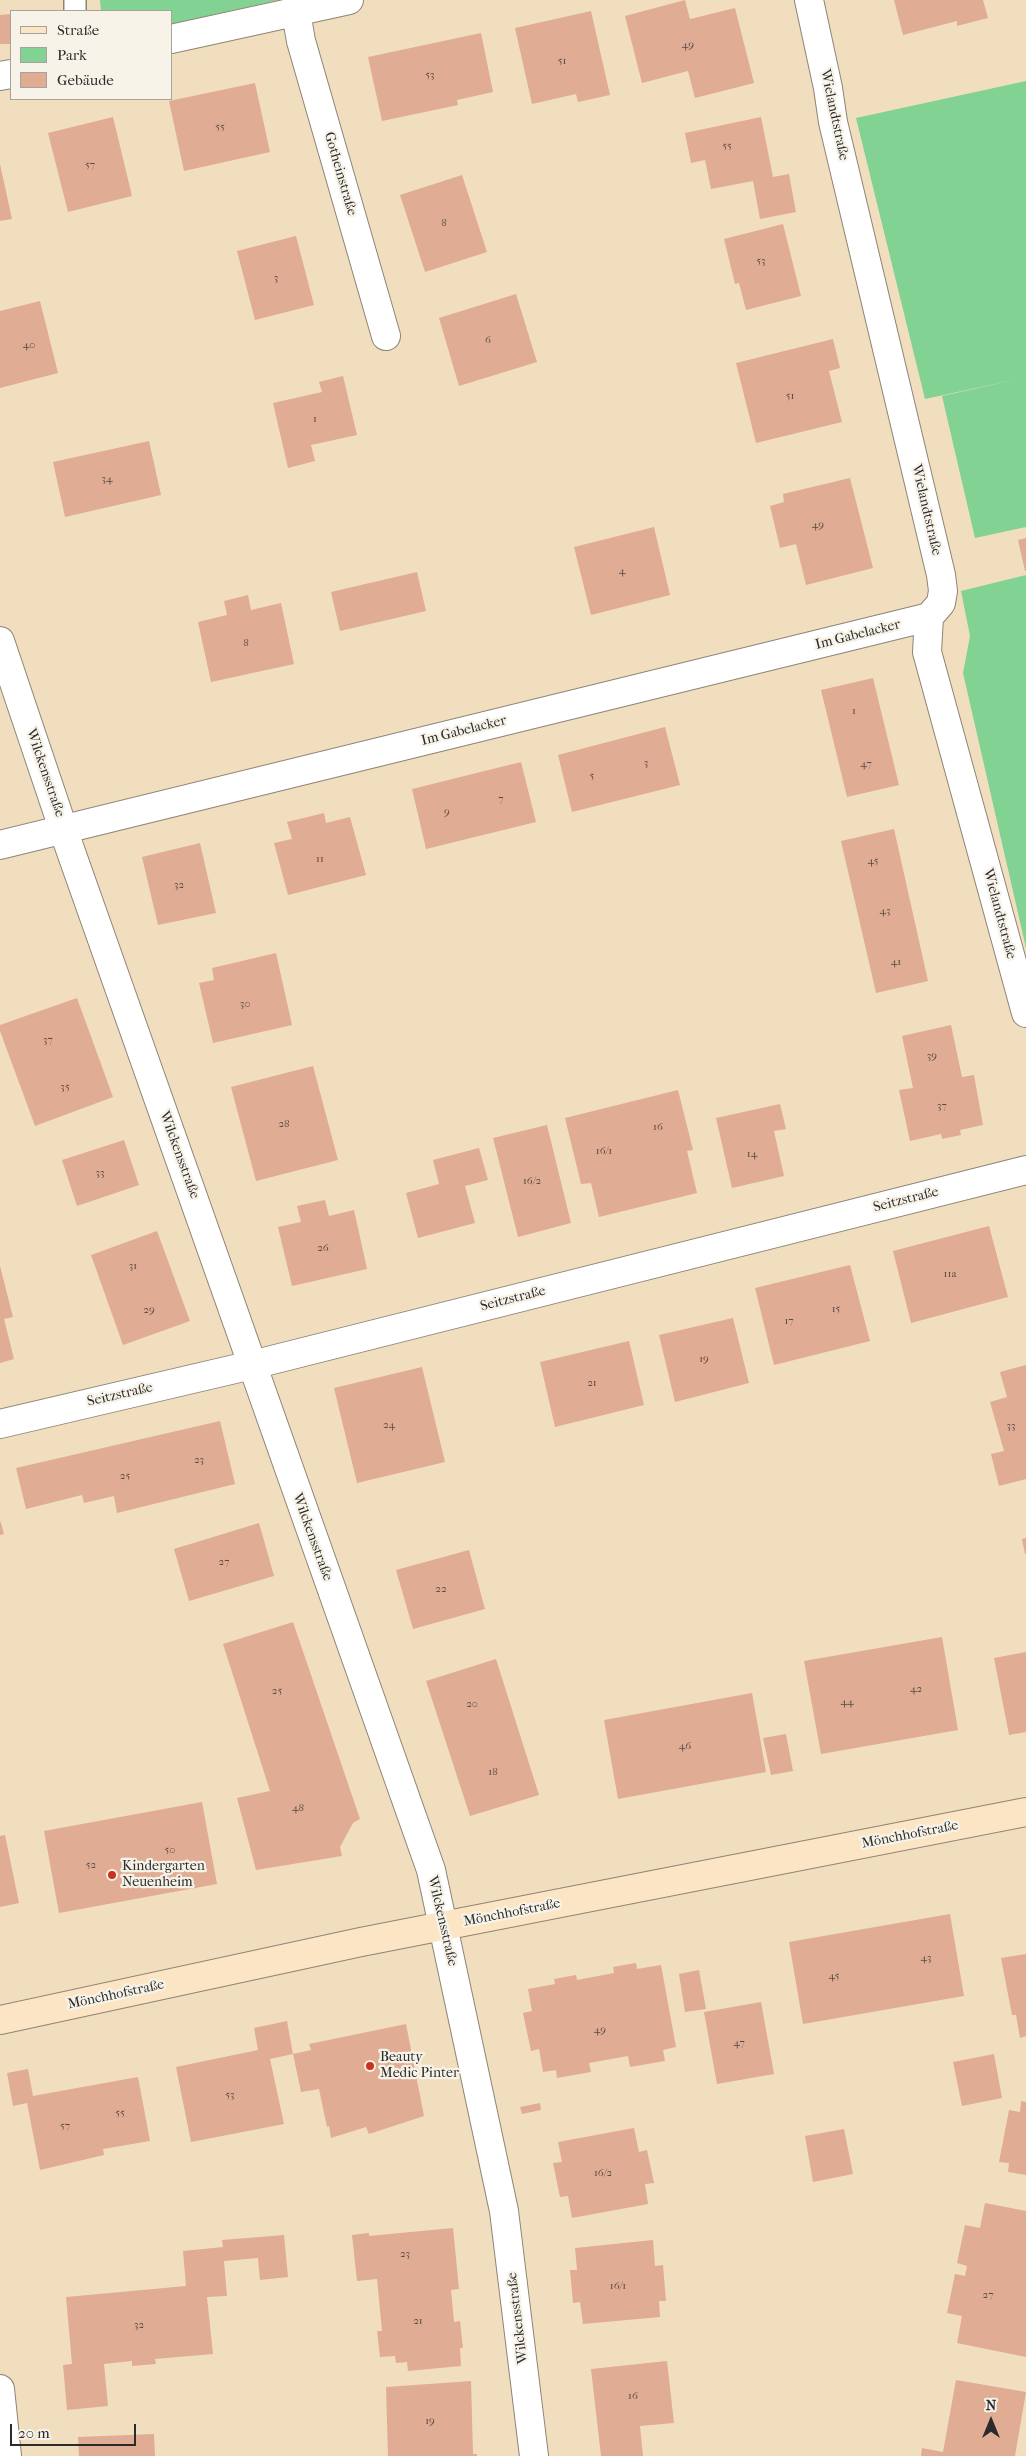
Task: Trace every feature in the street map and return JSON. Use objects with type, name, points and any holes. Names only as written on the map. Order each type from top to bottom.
[{"type":"street","points":[[172,40],[349,0]]},
{"type":"street","name":"Wielandtstraße","points":[[809,0],[833,122],[942,575],[943,591],[941,603],[929,618],[927,652],[1026,1013]]},
{"type":"street","name":"Gotheinstraße","points":[[296,12],[304,51],[386,336]]},
{"type":"street","name":"Im Gabelacker","points":[[0,845],[929,618]]},
{"type":"street","name":"Wilckensstraße","points":[[0,641],[64,830],[431,1870],[504,2211],[534,2456]]},
{"type":"street","name":"Seitzstraße","points":[[0,1424],[252,1365],[1026,1170]]},
{"type":"street","name":"Mönchhofstraße","points":[[0,2020],[444,1926],[1026,1812]]},
{"type":"street","points":[[0,2389],[7,2456]]},
{"type":"green space","points":[[100,0],[279,0],[172,24],[172,10],[101,10]]},
{"type":"green space","points":[[1026,81],[1026,527],[975,538],[942,396],[1023,378],[925,399],[856,118]]},
{"type":"green space","points":[[1026,575],[1026,948],[963,673],[970,636],[961,591]]},
{"type":"building","points":[[685,0],[690,19],[735,8],[754,83],[695,98],[688,71],[642,83],[625,16]]},
{"type":"building","points":[[894,0],[983,0],[988,18],[957,26],[957,21],[903,35]]},
{"type":"building","points":[[591,11],[610,95],[578,102],[576,94],[532,104],[515,28]]},
{"type":"building","points":[[10,14],[10,44],[0,44],[0,15]]},
{"type":"building","points":[[481,33],[493,92],[457,100],[458,105],[382,121],[368,57]]},
{"type":"building","points":[[255,83],[270,152],[184,171],[169,101]]},
{"type":"building","points":[[113,117],[132,196],[68,212],[48,133]]},
{"type":"building","points":[[761,117],[773,177],[789,174],[796,212],[760,219],[753,181],[711,189],[705,160],[691,163],[685,133]]},
{"type":"building","points":[[0,164],[12,219],[0,221]]},
{"type":"building","points":[[462,175],[487,252],[425,272],[400,195]]},
{"type":"building","points":[[783,224],[801,296],[746,310],[739,283],[735,284],[724,239]]},
{"type":"building","points":[[296,236],[314,305],[255,320],[237,251]]},
{"type":"building","points":[[516,294],[537,362],[459,386],[439,318]]},
{"type":"building","points":[[40,301],[58,373],[0,388],[0,311]]},
{"type":"building","points":[[833,339],[840,368],[829,371],[842,422],[756,443],[736,363]]},
{"type":"building","points":[[343,376],[357,435],[311,445],[315,461],[288,468],[273,403],[322,392],[319,382]]},
{"type":"building","points":[[149,441],[161,495],[65,517],[53,462]]},
{"type":"building","points":[[850,478],[873,568],[806,585],[796,544],[780,548],[770,506],[784,502],[783,494]]},
{"type":"building","points":[[654,527],[670,595],[591,615],[574,547]]},
{"type":"building","points":[[1026,538],[1026,571],[1025,571],[1018,540]]},
{"type":"building","points":[[417,572],[426,611],[340,631],[331,592]]},
{"type":"building","points":[[248,595],[251,610],[281,603],[294,664],[211,682],[198,622],[227,615],[224,601]]},
{"type":"building","points":[[873,678],[899,785],[847,797],[821,690]]},
{"type":"building","points":[[665,727],[680,785],[572,812],[558,755]]},
{"type":"building","points":[[521,762],[536,822],[426,849],[412,789]]},
{"type":"building","points":[[324,813],[326,823],[350,817],[366,875],[288,895],[274,843],[292,839],[287,822]]},
{"type":"building","points":[[894,829],[928,981],[876,993],[841,841]]},
{"type":"building","points":[[200,843],[216,913],[158,925],[142,857]]},
{"type":"building","points":[[276,953],[292,1025],[213,1043],[199,983],[214,980],[212,968]]},
{"type":"building","points":[[77,998],[113,1097],[35,1126],[0,1031],[0,1025]]},
{"type":"building","points":[[951,1025],[962,1077],[974,1075],[983,1125],[960,1130],[961,1135],[942,1139],[941,1134],[910,1141],[899,1090],[913,1088],[902,1036]]},
{"type":"building","points":[[313,1066],[338,1160],[256,1181],[231,1087]]},
{"type":"building","points":[[678,1090],[693,1150],[687,1151],[697,1193],[599,1217],[591,1183],[581,1184],[565,1118]]},
{"type":"building","points":[[780,1104],[786,1129],[774,1131],[784,1176],[732,1188],[716,1118]]},
{"type":"building","points":[[547,1125],[571,1223],[518,1237],[493,1138]]},
{"type":"building","points":[[124,1140],[139,1185],[77,1206],[62,1160]]},
{"type":"building","points":[[479,1148],[488,1180],[465,1186],[475,1223],[418,1238],[406,1193],[439,1184],[433,1160]]},
{"type":"building","points":[[325,1200],[329,1216],[354,1210],[367,1269],[292,1286],[278,1227],[301,1222],[297,1206]]},
{"type":"building","points":[[989,1226],[1008,1297],[911,1323],[893,1251]]},
{"type":"building","points":[[157,1231],[190,1321],[123,1345],[91,1255]]},
{"type":"building","points":[[850,1265],[870,1341],[774,1365],[755,1288]]},
{"type":"building","points":[[0,1266],[13,1317],[4,1319],[14,1359],[0,1363]]},
{"type":"building","points":[[733,1318],[749,1383],[675,1402],[659,1335]]},
{"type":"building","points":[[629,1341],[644,1405],[555,1427],[540,1362]]},
{"type":"building","points":[[1026,1365],[1026,1479],[999,1486],[991,1454],[1004,1451],[990,1402],[1007,1397],[1000,1372]]},
{"type":"building","points":[[422,1367],[445,1462],[357,1483],[334,1388]]},
{"type":"building","points":[[220,1421],[235,1484],[117,1513],[114,1496],[84,1503],[82,1495],[26,1509],[16,1468]]},
{"type":"building","points":[[0,1520],[4,1534],[0,1535]]},
{"type":"building","points":[[259,1523],[274,1576],[189,1601],[174,1549]]},
{"type":"building","points":[[1026,1538],[1026,1554],[1025,1554],[1022,1539]]},
{"type":"building","points":[[469,1550],[485,1609],[413,1629],[396,1570]]},
{"type":"building","points":[[293,1622],[360,1819],[353,1823],[340,1847],[342,1856],[256,1870],[237,1798],[270,1791],[223,1644]]},
{"type":"building","points":[[942,1637],[958,1730],[821,1754],[804,1661]]},
{"type":"building","points":[[1026,1652],[1026,1732],[1009,1735],[994,1658]]},
{"type":"building","points":[[496,1659],[539,1795],[470,1816],[426,1681]]},
{"type":"building","points":[[752,1693],[766,1772],[618,1799],[604,1720]]},
{"type":"building","points":[[786,1734],[793,1771],[771,1775],[763,1738]]},
{"type":"building","points":[[202,1802],[217,1884],[59,1913],[44,1831]]},
{"type":"building","points":[[5,1835],[19,1903],[0,1907],[0,1836]]},
{"type":"building","points":[[950,1914],[964,1996],[803,2024],[789,1942]]},
{"type":"building","points":[[1026,1954],[1026,2036],[1020,2038],[1016,2015],[1012,2015],[1001,1958]]},
{"type":"building","points":[[636,1963],[637,1969],[661,1965],[676,2047],[663,2050],[665,2061],[630,2067],[628,2056],[589,2063],[591,2072],[557,2078],[556,2070],[543,2072],[539,2049],[531,2051],[523,2013],[532,2011],[528,1989],[555,1984],[554,1979],[576,1975],[577,1980],[614,1973],[613,1967]]},
{"type":"building","points":[[699,1970],[706,2009],[685,2012],[679,1974]]},
{"type":"building","points":[[761,2002],[774,2074],[717,2084],[704,2012]]},
{"type":"building","points":[[287,2021],[293,2054],[270,2059],[284,2124],[191,2142],[176,2067],[258,2050],[254,2028]]},
{"type":"building","points":[[406,2024],[424,2116],[369,2134],[366,2127],[331,2138],[319,2089],[301,2092],[293,2054],[311,2050],[309,2044]]},
{"type":"building","points":[[994,2054],[1002,2098],[962,2106],[953,2062]]},
{"type":"building","points":[[28,2069],[33,2096],[138,2077],[150,2141],[103,2149],[104,2155],[40,2170],[27,2103],[13,2106],[7,2073]]},
{"type":"building","points":[[1021,2101],[1026,2102],[1026,2175],[1008,2172],[1009,2163],[999,2162],[1009,2110],[1020,2112]]},
{"type":"building","points":[[540,2103],[541,2110],[522,2114],[520,2107]]},
{"type":"building","points":[[634,2128],[639,2152],[647,2150],[654,2183],[645,2184],[648,2204],[572,2218],[568,2196],[560,2197],[553,2163],[562,2162],[558,2142]]},
{"type":"building","points":[[844,2129],[853,2174],[813,2182],[805,2136]]},
{"type":"building","points":[[985,2203],[1026,2211],[1026,2357],[957,2343],[962,2316],[947,2313],[955,2274],[965,2276],[967,2266],[957,2263],[965,2225],[980,2228]]},
{"type":"building","points":[[453,2228],[459,2289],[451,2290],[454,2322],[460,2321],[463,2348],[460,2348],[461,2366],[408,2371],[407,2362],[396,2363],[395,2356],[380,2357],[377,2331],[382,2331],[377,2279],[357,2281],[352,2235],[369,2233],[369,2236]]},
{"type":"building","points":[[284,2235],[288,2277],[260,2280],[258,2258],[224,2261],[227,2296],[207,2297],[213,2354],[155,2359],[156,2364],[132,2366],[132,2361],[104,2364],[108,2406],[67,2410],[63,2365],[72,2364],[66,2297],[186,2286],[183,2251],[223,2247],[222,2240]]},
{"type":"building","points":[[653,2240],[655,2266],[663,2265],[666,2301],[659,2301],[660,2317],[583,2324],[580,2302],[573,2303],[570,2270],[577,2270],[575,2248]]},
{"type":"building","points":[[667,2361],[674,2423],[640,2426],[643,2456],[601,2456],[591,2369]]},
{"type":"building","points":[[956,2380],[1026,2392],[1015,2456],[921,2456],[922,2448],[943,2452]]},
{"type":"building","points":[[471,2381],[473,2454],[477,2454],[477,2456],[388,2456],[386,2387]]},
{"type":"building","points":[[154,2434],[155,2456],[79,2456],[78,2437]]},
{"type":"place","name":"Kindergarten Neuenheim","points":[[112,1875]]},
{"type":"place","name":"Beauty Medic Pinter","points":[[370,2066]]}]
